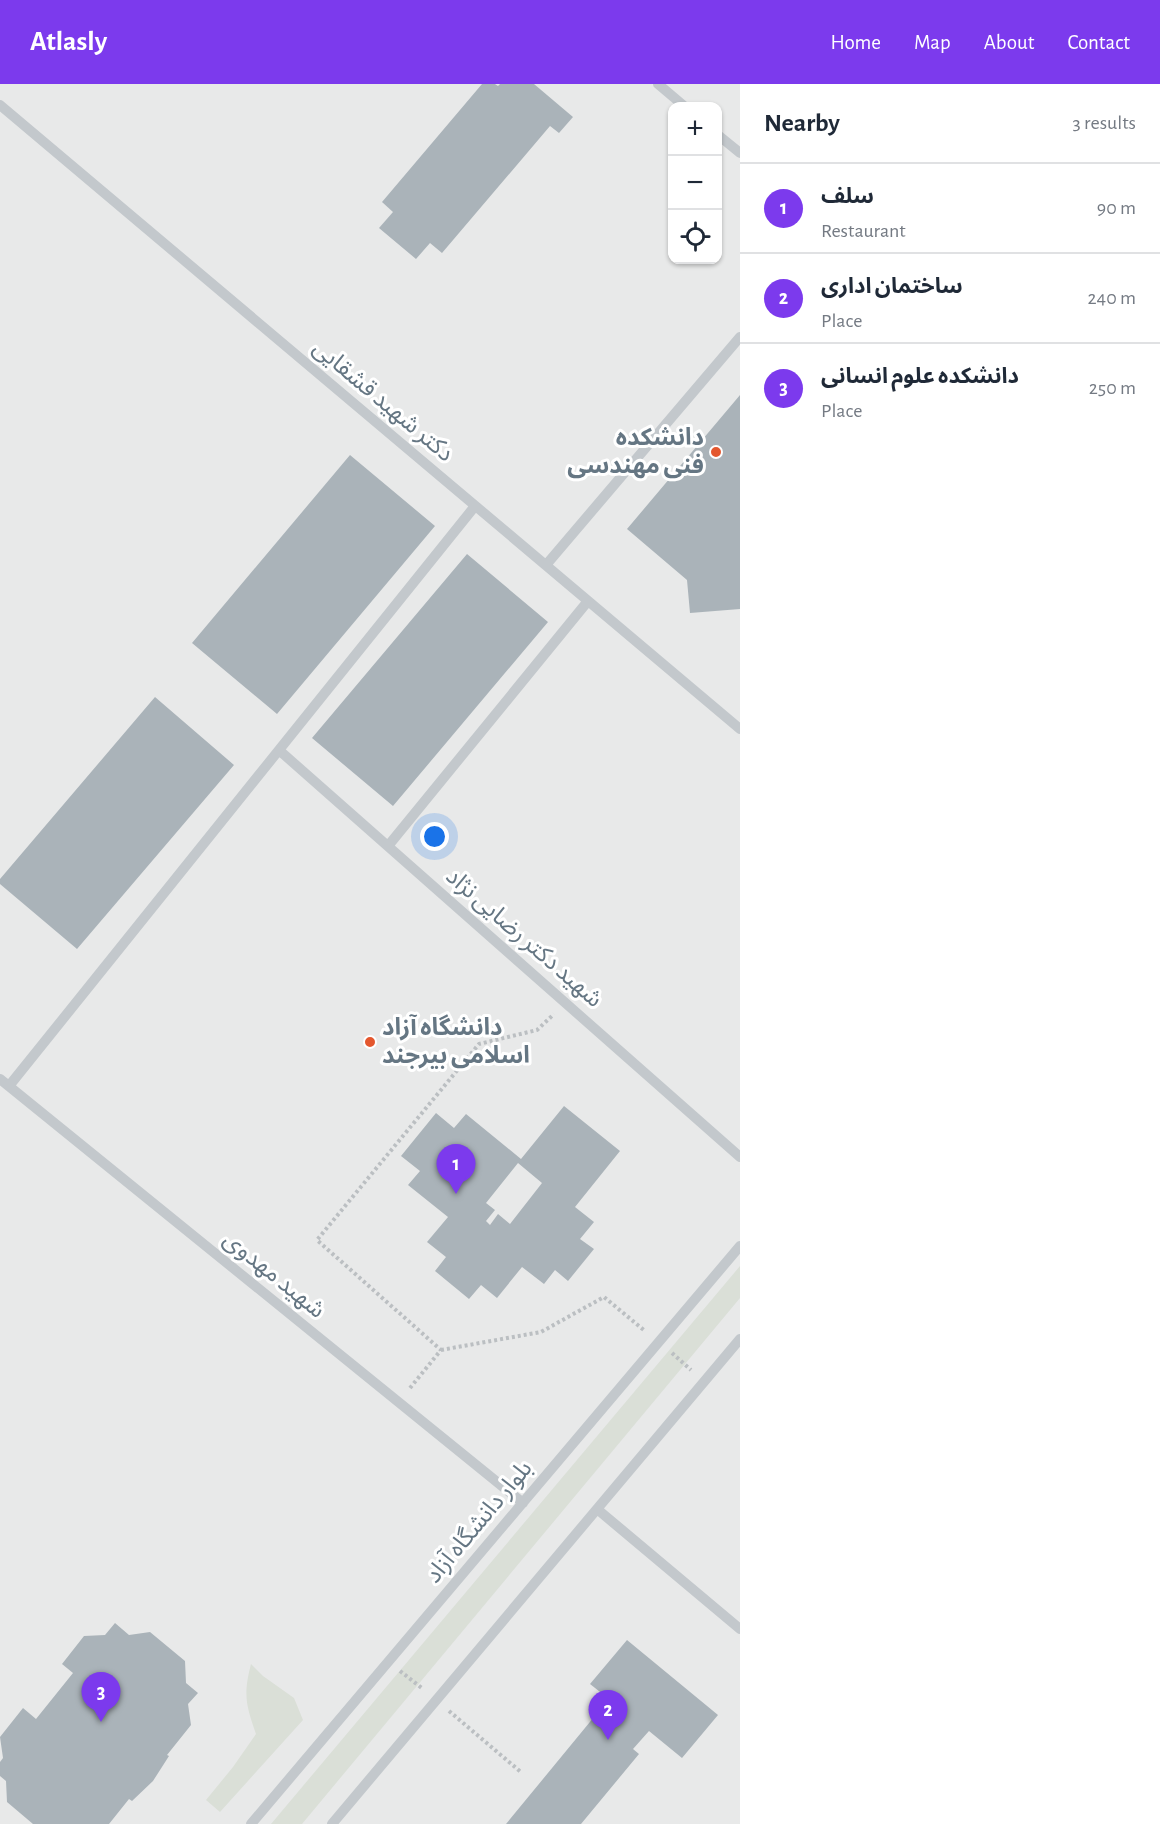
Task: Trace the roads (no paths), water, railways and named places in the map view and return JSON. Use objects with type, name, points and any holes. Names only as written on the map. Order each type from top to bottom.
[{"type":"lane","points":[[658,84],[679,102]]},
{"type":"lane","name":"دکتر شهید قشقایی","points":[[0,105],[740,729]]},
{"type":"lane","points":[[722,139],[740,153]]},
{"type":"lane","points":[[546,565],[740,337]]},
{"type":"lane","points":[[9,1086],[475,506]]},
{"type":"lane","points":[[388,846],[588,601]]},
{"type":"lane","name":"شهید دکتر رضایی نژاد","points":[[280,751],[740,1157]]},
{"type":"lane","name":"شهید مهدوی","points":[[0,1079],[523,1503]]},
{"type":"lane","name":"بلوار دانشگاه آزاد","points":[[250,1824],[740,1246]]},
{"type":"lane","points":[[332,1824],[740,1339]]},
{"type":"lane","points":[[597,1509],[740,1629]]},
{"type":"place","name":"دانشکده فنی مهندسی","points":[[716,452]]},
{"type":"place","name":"دانشگاه آزاد اسلامی بیرجند","points":[[370,1042]]},
{"type":"place","name":"سلف","points":[[456,1194]]},
{"type":"place","name":"دانشکده علوم انسانی","points":[[101,1722]]},
{"type":"place","name":"ساختمان اداری","points":[[608,1740]]}]
